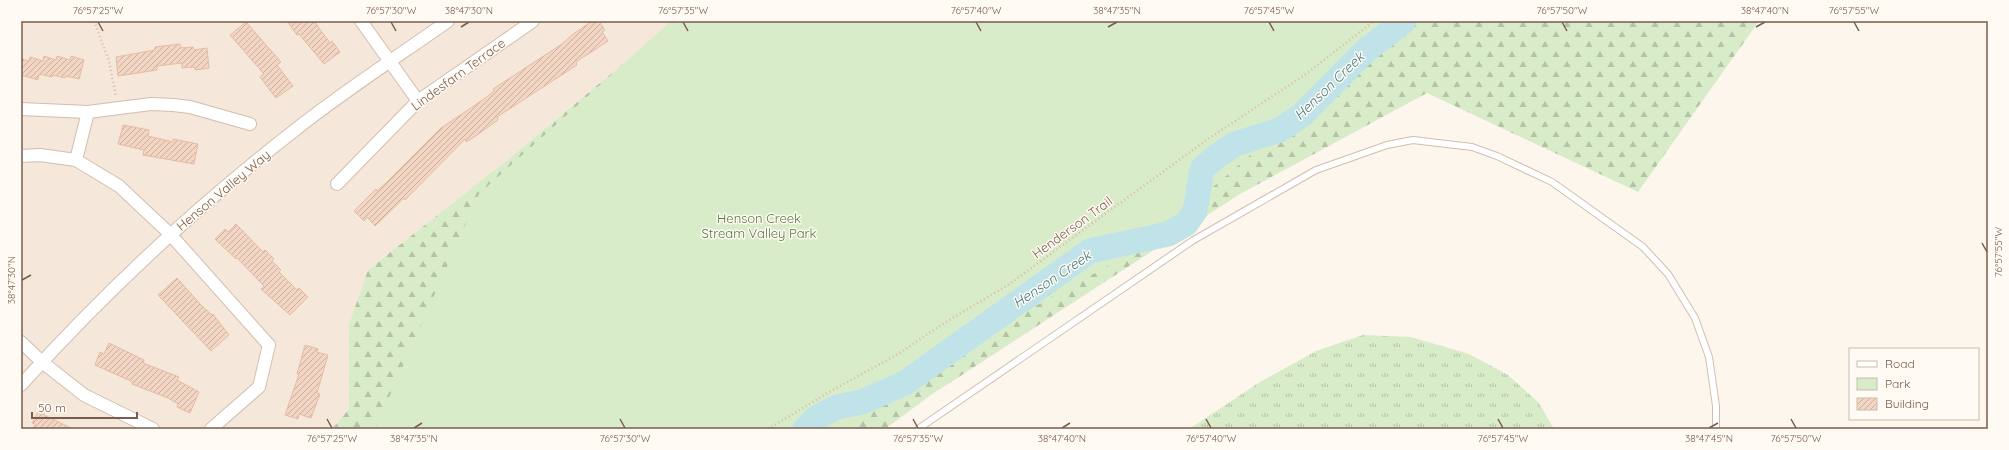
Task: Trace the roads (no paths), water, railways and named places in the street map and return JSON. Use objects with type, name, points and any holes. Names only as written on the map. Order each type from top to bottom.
[{"type":"street","points":[[361,21],[418,101]]},
{"type":"street","name":"Henson Valley Way","points":[[21,385],[107,295],[170,234],[241,172],[297,128],[448,21]]},
{"type":"street","name":"Lindesfarn Terrace","points":[[337,184],[418,101],[533,21]]},
{"type":"street","points":[[21,109],[88,112],[151,104],[190,107],[250,124]]},
{"type":"street","points":[[76,160],[88,112]]},
{"type":"street","points":[[21,156],[40,155],[76,160],[119,186],[170,234],[269,345],[260,387],[211,429]]},
{"type":"street","points":[[21,342],[42,362],[84,395],[153,429]]},
{"type":"lane","points":[[918,429],[1192,241],[1316,170],[1386,145],[1413,140],[1472,147],[1497,156],[1552,182],[1643,247],[1668,274],[1695,318],[1709,357],[1716,406],[1716,429]]},
{"type":"waterway","name":"Henson Creek","points":[[805,429],[816,418],[837,407],[862,402],[905,383],[1090,251],[1168,234],[1186,224],[1195,211],[1202,169],[1217,156],[1235,144],[1280,130],[1303,114],[1364,52],[1404,21]]},
{"type":"park label","name":"Henson Creek Stream Valley Park","points":[[759,226]]}]
